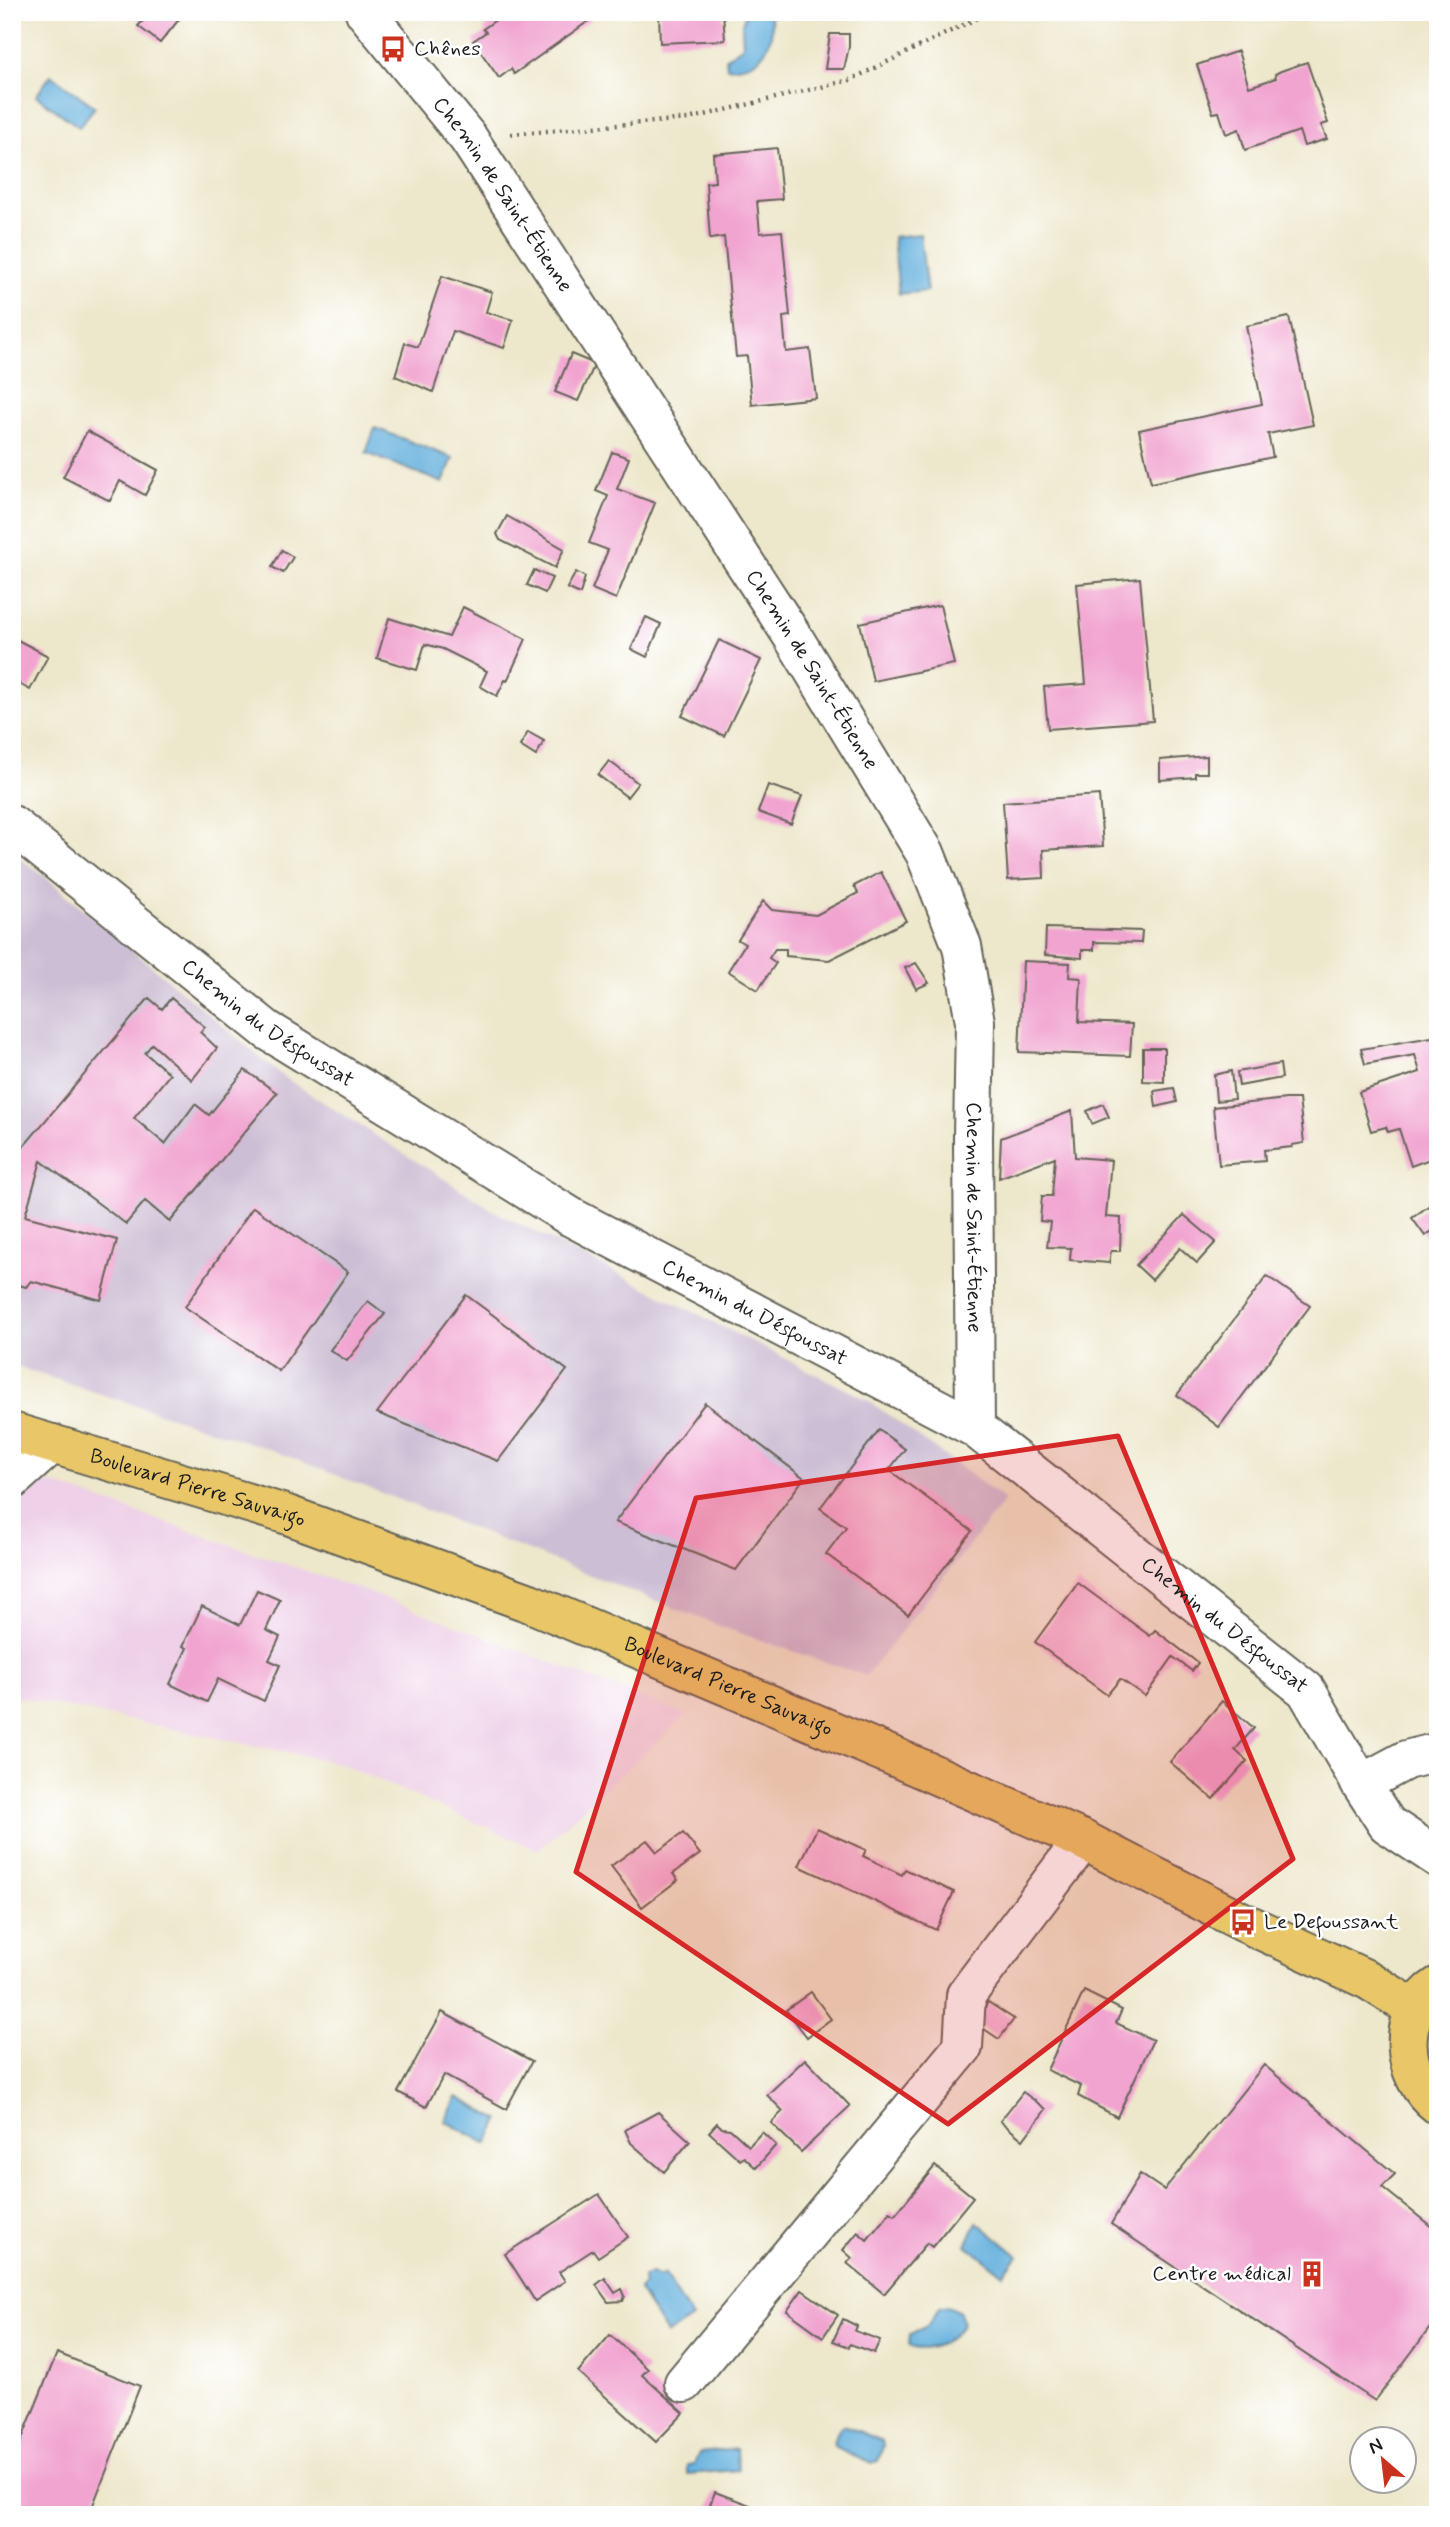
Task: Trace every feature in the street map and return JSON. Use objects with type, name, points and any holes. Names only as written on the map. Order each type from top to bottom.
[{"type":"main road","name":"Boulevard Pierre Sauvaigo","points":[[12,1432],[285,1514],[530,1603],[895,1757],[1083,1840],[1243,1922],[1368,1980],[1427,1998]]},
{"type":"main road","points":[[1427,1998],[1408,2032],[1408,2056],[1414,2079],[1428,2098],[1438,2105]]},
{"type":"street","name":"Chemin de Saint-Étienne","points":[[365,12],[468,138],[793,637],[925,853],[962,946],[975,1022],[975,1428]]},
{"type":"street","name":"Chemin du Désfoussat","points":[[12,825],[267,1030],[571,1217],[975,1428],[1306,1690],[1387,1824],[1438,1858]]},
{"type":"street","points":[[12,1479],[52,1444]]},
{"type":"street","points":[[1361,1784],[1406,1760],[1438,1752]]},
{"type":"street","points":[[684,2383],[962,2048],[966,1995],[1083,1840]]},
{"type":"path","points":[[468,138],[688,119],[850,80],[990,12]]},
{"type":"highlighted area","points":[[1118,1436],[1293,1859],[948,2124],[576,1872],[696,1498]]},
{"type":"shaded area","points":[[12,852],[285,1078],[496,1212],[869,1401],[1005,1500],[866,1676],[725,1628],[272,1450],[12,1365]]},
{"type":"shaded area","points":[[12,1476],[57,1485],[390,1600],[686,1715],[538,1850],[339,1763],[12,1696]]},
{"type":"water","points":[[746,12],[768,12],[772,25],[770,39],[764,52],[754,62],[727,68],[726,58],[743,46],[742,24]]},
{"type":"water","points":[[51,75],[95,107],[79,127],[36,96]]},
{"type":"water","points":[[920,234],[927,291],[899,294],[893,237]]},
{"type":"water","points":[[375,428],[453,458],[443,483],[366,453]]},
{"type":"water","points":[[457,2097],[500,2120],[487,2144],[445,2121]]},
{"type":"water","points":[[977,2222],[1018,2256],[1003,2274],[966,2245]]},
{"type":"water","points":[[651,2273],[659,2277],[664,2274],[692,2318],[667,2334],[639,2290],[644,2285],[644,2277]]},
{"type":"water","points":[[947,2306],[960,2312],[963,2323],[959,2329],[954,2335],[934,2346],[913,2348],[909,2344],[910,2334],[927,2326],[939,2308]]},
{"type":"water","points":[[844,2425],[882,2441],[878,2461],[872,2463],[835,2447],[833,2442],[840,2427]]},
{"type":"water","points":[[737,2449],[738,2470],[687,2474],[687,2465],[694,2464],[699,2453]]},
{"type":"building","points":[[130,12],[185,12],[160,43],[138,26],[142,22]]},
{"type":"building","points":[[507,12],[584,12],[590,20],[514,74],[511,69],[499,78],[473,41],[486,32],[483,29]]},
{"type":"building","points":[[659,12],[723,12],[725,40],[660,43]]},
{"type":"building","points":[[830,34],[849,34],[844,69],[825,69]]},
{"type":"building","points":[[1238,51],[1249,87],[1276,78],[1275,74],[1307,62],[1328,123],[1321,125],[1327,139],[1304,146],[1299,131],[1245,150],[1239,129],[1226,134],[1219,112],[1213,113],[1197,65]]},
{"type":"building","points":[[777,148],[782,199],[757,201],[760,233],[782,231],[790,316],[783,317],[786,352],[810,349],[816,398],[752,405],[747,356],[736,357],[724,237],[710,239],[706,183],[715,182],[713,154]]},
{"type":"building","points":[[442,276],[492,292],[486,312],[513,320],[504,348],[453,331],[433,392],[395,376],[405,343],[418,347]]},
{"type":"building","points":[[1289,317],[1313,425],[1268,434],[1273,457],[1151,483],[1139,430],[1262,404],[1246,326]]},
{"type":"building","points":[[571,354],[595,364],[578,401],[555,392]]},
{"type":"building","points":[[87,431],[158,470],[145,495],[120,481],[110,501],[63,477]]},
{"type":"building","points":[[612,452],[629,458],[617,489],[655,503],[616,599],[592,589],[608,550],[589,543],[608,496],[596,491]]},
{"type":"building","points":[[507,516],[564,549],[555,568],[500,540],[497,534]]},
{"type":"building","points":[[282,550],[293,557],[283,573],[272,567]]},
{"type":"building","points":[[534,570],[552,578],[545,593],[527,585]]},
{"type":"building","points":[[576,572],[585,577],[580,594],[567,588]]},
{"type":"building","points":[[1140,578],[1153,721],[1048,729],[1044,687],[1086,684],[1077,584]]},
{"type":"building","points":[[940,605],[954,664],[873,681],[860,623]]},
{"type":"building","points":[[463,607],[526,639],[507,681],[505,680],[497,696],[480,686],[487,671],[443,649],[425,644],[417,670],[377,658],[389,618],[449,637]]},
{"type":"building","points":[[646,617],[661,624],[647,657],[631,649]]},
{"type":"building","points":[[12,637],[48,656],[30,690],[12,680]]},
{"type":"building","points":[[719,640],[761,660],[724,736],[682,716]]},
{"type":"building","points":[[528,732],[544,741],[536,756],[520,746]]},
{"type":"building","points":[[1207,756],[1207,773],[1195,773],[1195,777],[1160,780],[1160,760]]},
{"type":"building","points":[[609,761],[638,783],[627,797],[598,775]]},
{"type":"building","points":[[768,785],[802,796],[791,824],[758,812]]},
{"type":"building","points":[[1099,795],[1103,846],[1043,850],[1044,878],[1008,880],[1003,802]]},
{"type":"building","points":[[881,872],[906,921],[829,960],[786,956],[786,949],[775,949],[769,958],[776,963],[758,990],[728,971],[745,944],[738,940],[763,901],[772,910],[816,915],[858,893],[854,886]]},
{"type":"building","points":[[1046,928],[1142,931],[1141,943],[1094,942],[1094,950],[1082,950],[1082,958],[1045,955]]},
{"type":"building","points":[[1023,961],[1070,963],[1069,977],[1081,978],[1079,1022],[1132,1024],[1130,1056],[1019,1052]]},
{"type":"building","points":[[916,963],[929,983],[916,989],[905,968]]},
{"type":"building","points":[[149,998],[162,1009],[171,998],[205,1027],[200,1032],[217,1048],[192,1080],[152,1044],[145,1053],[170,1074],[134,1118],[165,1144],[195,1104],[209,1115],[245,1070],[277,1093],[170,1222],[145,1201],[126,1224],[41,1161],[25,1216],[117,1240],[101,1300],[31,1281],[26,1287],[19,1285],[16,1277],[12,1276],[12,1160]]},
{"type":"building","points":[[1438,1036],[1438,1156],[1411,1166],[1399,1129],[1388,1132],[1386,1127],[1371,1131],[1359,1092],[1420,1072],[1415,1055],[1365,1064],[1361,1049]]},
{"type":"building","points":[[1143,1048],[1164,1048],[1164,1082],[1143,1081]]},
{"type":"building","points":[[1280,1064],[1282,1078],[1239,1086],[1237,1072]]},
{"type":"building","points":[[1231,1071],[1234,1099],[1216,1101],[1214,1075]]},
{"type":"building","points":[[1174,1088],[1177,1102],[1156,1107],[1154,1091]]},
{"type":"building","points":[[1299,1099],[1304,1143],[1264,1150],[1265,1161],[1219,1165],[1213,1107]]},
{"type":"building","points":[[1103,1104],[1109,1117],[1092,1124],[1087,1111]]},
{"type":"building","points":[[1072,1111],[1075,1157],[1111,1160],[1106,1217],[1121,1218],[1120,1251],[1111,1251],[1109,1263],[1070,1260],[1071,1248],[1047,1247],[1050,1222],[1040,1221],[1042,1196],[1052,1196],[1055,1157],[999,1178],[1001,1138]]},
{"type":"building","points":[[1434,1202],[1438,1208],[1438,1227],[1425,1236],[1412,1218]]},
{"type":"building","points":[[253,1207],[348,1272],[279,1371],[185,1307]]},
{"type":"building","points":[[1184,1215],[1216,1242],[1197,1263],[1180,1248],[1152,1280],[1136,1265]]},
{"type":"building","points":[[1267,1276],[1310,1306],[1219,1427],[1177,1395]]},
{"type":"building","points":[[466,1295],[567,1370],[498,1461],[377,1413]]},
{"type":"building","points":[[368,1301],[385,1314],[347,1361],[330,1350]]},
{"type":"building","points":[[705,1403],[804,1478],[736,1570],[615,1522]]},
{"type":"building","points":[[879,1430],[905,1449],[889,1470],[972,1531],[908,1615],[826,1554],[846,1527],[820,1508]]},
{"type":"building","points":[[1078,1583],[1150,1636],[1155,1630],[1198,1663],[1192,1671],[1173,1657],[1145,1696],[1120,1679],[1107,1695],[1035,1642]]},
{"type":"building","points":[[257,1590],[280,1600],[266,1630],[280,1637],[269,1660],[280,1665],[264,1701],[218,1679],[207,1702],[170,1684],[187,1648],[183,1646],[202,1606],[240,1625]]},
{"type":"building","points":[[1222,1701],[1254,1728],[1235,1750],[1247,1761],[1213,1799],[1170,1762]]},
{"type":"building","points":[[817,1828],[866,1850],[863,1856],[902,1875],[905,1869],[954,1892],[936,1930],[799,1866]]},
{"type":"building","points":[[683,1833],[700,1854],[673,1874],[678,1880],[642,1907],[611,1866],[647,1840],[657,1852]]},
{"type":"building","points":[[1084,1991],[1122,2010],[1116,2023],[1153,2040],[1117,2117],[1078,2096],[1081,2086],[1047,2070]]},
{"type":"building","points":[[811,1992],[831,2019],[807,2037],[786,2010]]},
{"type":"building","points":[[988,2002],[1014,2019],[999,2039],[975,2023]]},
{"type":"building","points":[[442,2012],[532,2061],[506,2109],[444,2075],[426,2107],[398,2092]]},
{"type":"building","points":[[805,2059],[850,2106],[801,2152],[771,2123],[783,2111],[767,2095]]},
{"type":"building","name":"Centre médical","points":[[1264,2065],[1395,2174],[1382,2187],[1438,2232],[1438,2317],[1375,2401],[1111,2224],[1140,2174],[1164,2190]]},
{"type":"building","points":[[1023,2092],[1046,2109],[1023,2140],[1000,2121]]},
{"type":"building","points":[[658,2112],[690,2141],[664,2172],[631,2143],[625,2130]]},
{"type":"building","points":[[717,2123],[722,2128],[730,2129],[749,2146],[762,2132],[776,2145],[756,2168],[744,2157],[740,2160],[709,2132]]},
{"type":"building","points":[[935,2166],[973,2197],[932,2247],[927,2243],[884,2294],[847,2263],[852,2258],[843,2250],[858,2232],[867,2240],[890,2212],[895,2215]]},
{"type":"building","points":[[599,2194],[628,2237],[598,2257],[593,2250],[559,2272],[565,2281],[535,2301],[505,2254]]},
{"type":"building","points":[[605,2278],[615,2293],[622,2289],[625,2296],[623,2301],[608,2302],[596,2285]]},
{"type":"building","points":[[802,2290],[838,2315],[823,2337],[787,2311]]},
{"type":"building","points":[[843,2319],[857,2326],[855,2331],[880,2340],[874,2353],[833,2341]]},
{"type":"building","points":[[610,2335],[648,2369],[642,2375],[684,2413],[656,2442],[578,2372]]},
{"type":"building","points":[[57,2353],[140,2386],[89,2515],[12,2515],[12,2463]]},
{"type":"building","points":[[715,2492],[766,2511],[764,2515],[706,2515]]},
{"type":"place","name":"Chênes","points":[[393,49]]},
{"type":"place","name":"Le Defoussant","points":[[1243,1922]]},
{"type":"place","name":"Centre médical","points":[[1312,2274]]}]
